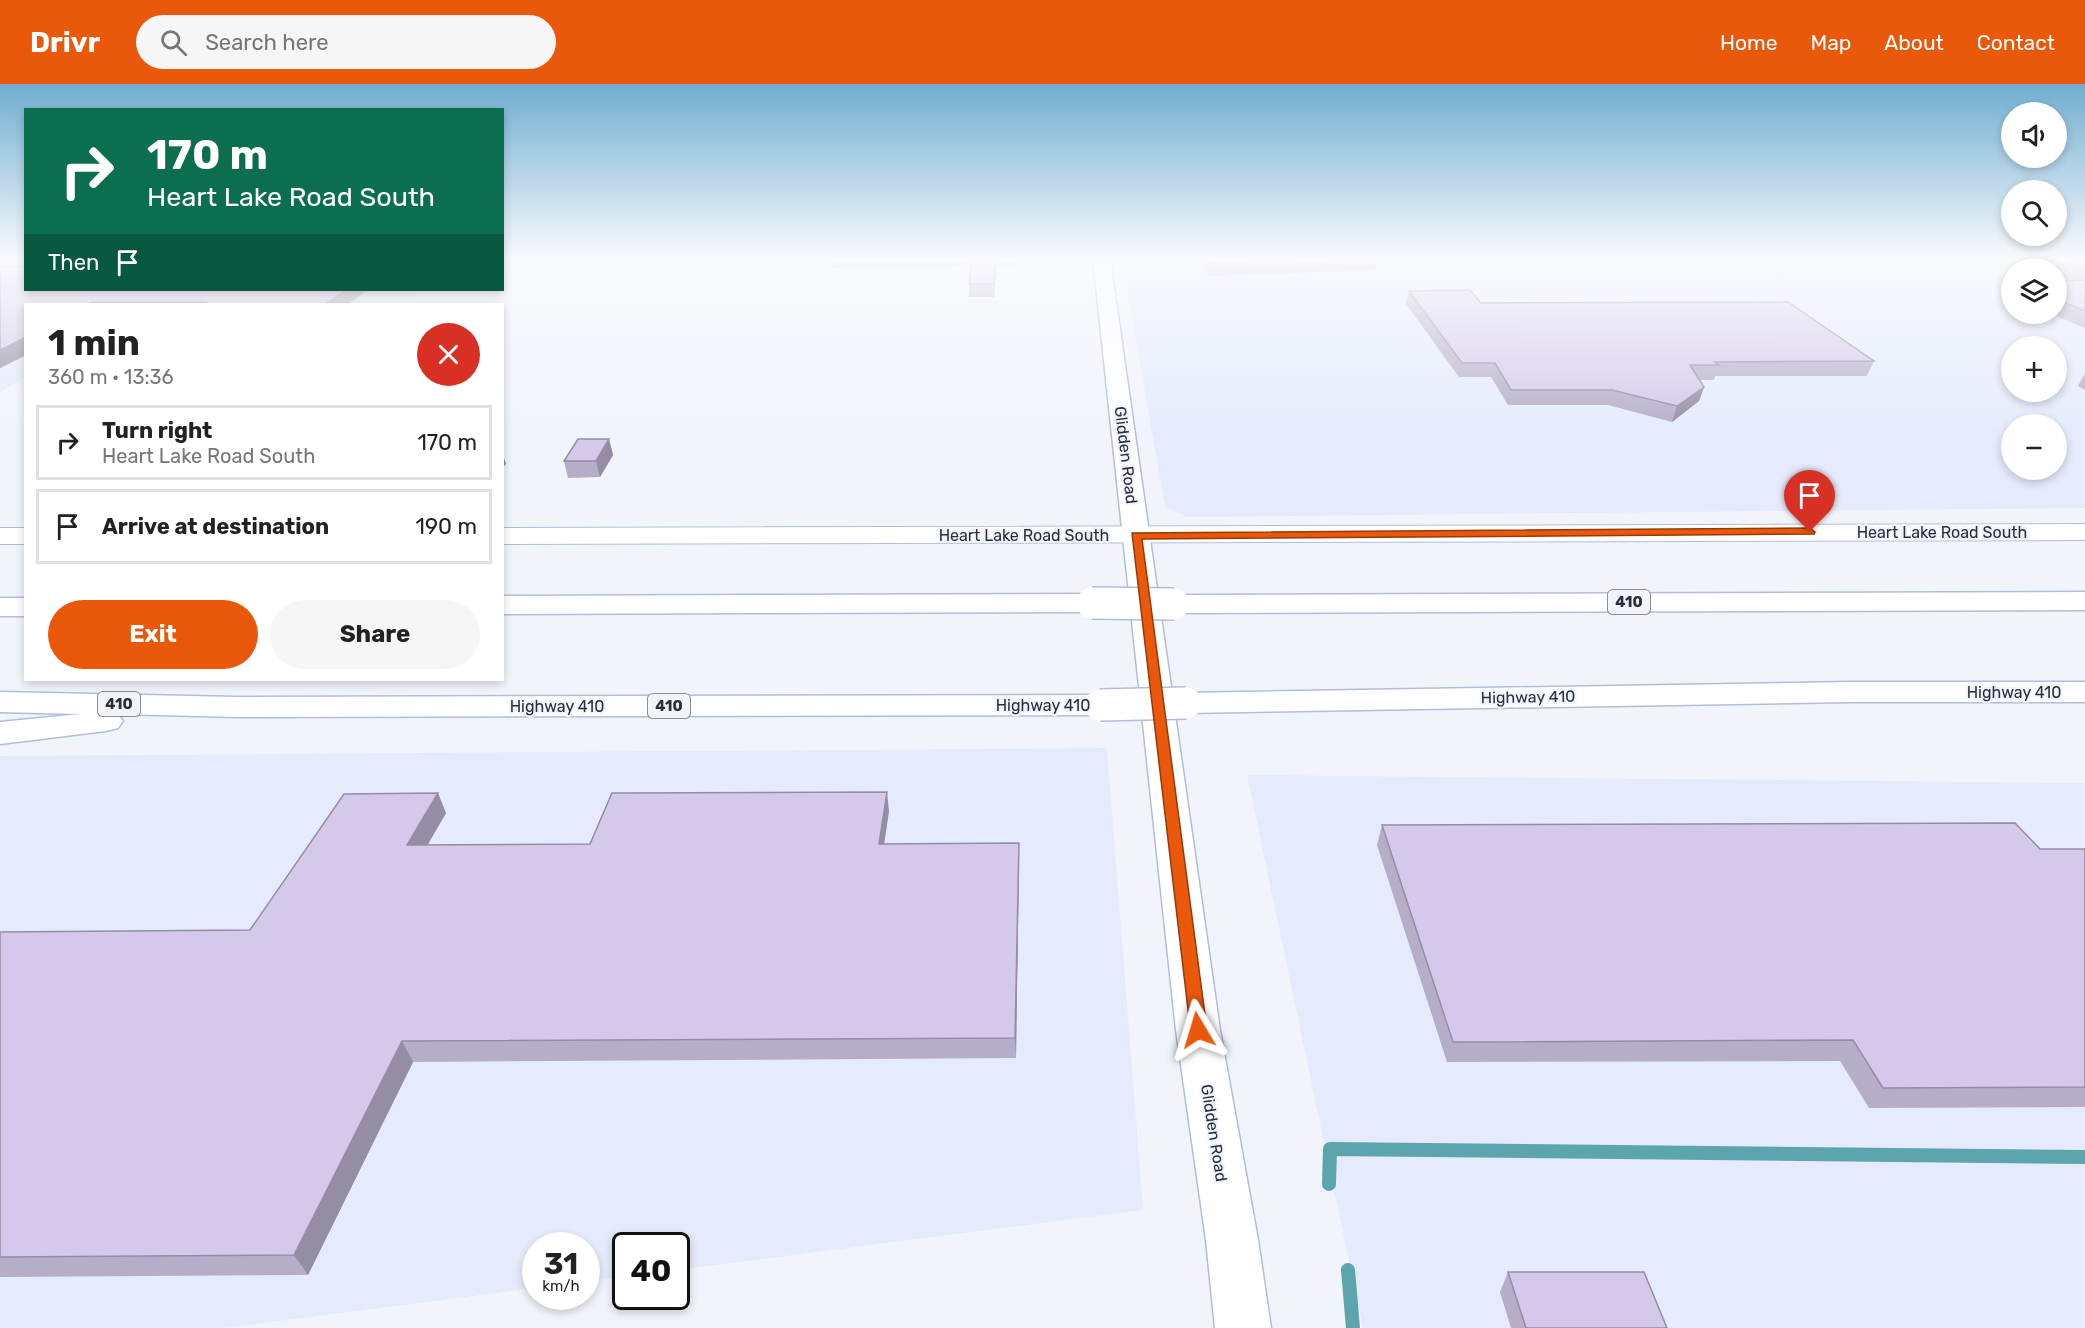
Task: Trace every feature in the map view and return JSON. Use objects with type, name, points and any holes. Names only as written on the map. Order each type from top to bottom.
[{"type":"main road","name":"Glidden Road","points":[[1108,317],[1198,1030],[1232,1240],[1243,1328]]},
{"type":"main road","name":"410","points":[[504,605],[2085,601]]},
{"type":"main road","points":[[0,607],[24,607]]},
{"type":"main road","name":"Highway 410","points":[[0,702],[237,707],[1100,705],[1849,692],[2085,692]]},
{"type":"main road","points":[[0,733],[237,707]]},
{"type":"street","name":"Heart Lake Road South","points":[[504,536],[2085,532]]},
{"type":"street","points":[[0,536],[24,536]]},
{"type":"shaded area","points":[[0,317],[24,317],[24,378],[0,392]]},
{"type":"shaded area","points":[[1132,317],[2001,317],[2001,324],[2067,324],[2067,317],[2085,317],[2085,508],[1187,517],[1165,507]]},
{"type":"shaded area","points":[[1107,748],[1143,1210],[690,1268],[690,1232],[612,1232],[612,1279],[600,1280],[600,1232],[522,1232],[522,1290],[224,1328],[0,1328],[0,756]]},
{"type":"shaded area","points":[[1247,775],[2085,783],[2085,1328],[1363,1328]]},
{"type":"building","points":[[0,317],[24,317],[24,338],[0,350]]},
{"type":"building","points":[[1428,317],[1810,317],[1874,361],[1715,362],[1719,365],[1690,365],[1704,387],[1677,406],[1612,390],[1511,390],[1495,363],[1462,363]]},
{"type":"building","points":[[578,439],[609,439],[596,461],[564,461]]},
{"type":"building","points":[[887,792],[879,844],[1019,843],[1015,1038],[402,1041],[294,1255],[0,1257],[0,932],[250,930],[344,794],[438,793],[407,845],[590,844],[612,793]]},
{"type":"building","points":[[2015,823],[2040,849],[2085,849],[2085,1087],[1883,1088],[1853,1040],[1453,1042],[1382,825]]},
{"type":"building","points":[[1508,1272],[1644,1272],[1667,1328],[1526,1328]]},
{"type":"waterway","points":[[1329,1184],[1330,1149],[2085,1157]]},
{"type":"waterway","points":[[1348,1270],[1353,1328]]},
{"type":"route","points":[[1198,1030],[1136,535],[1810,532]]}]
